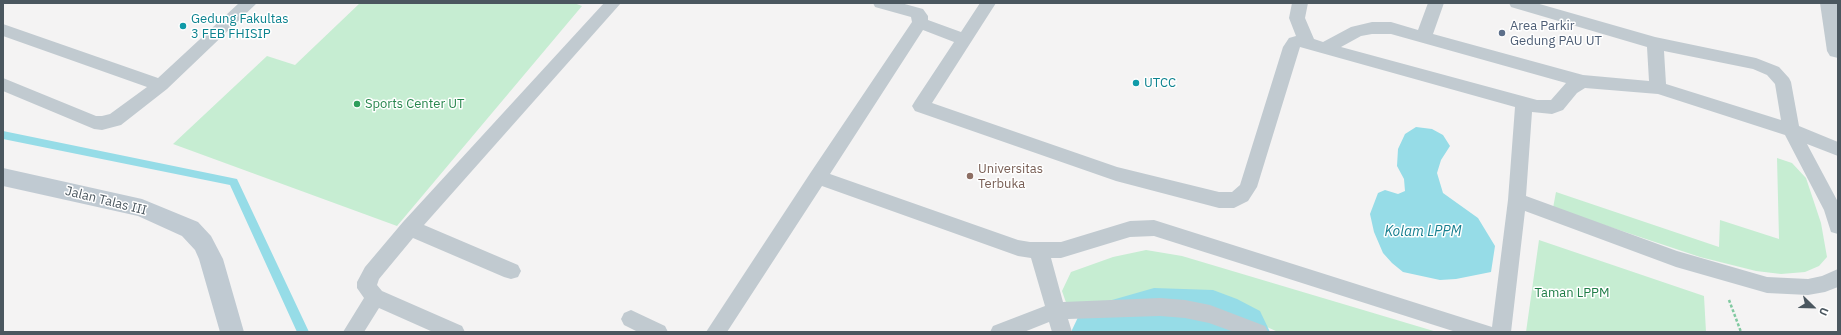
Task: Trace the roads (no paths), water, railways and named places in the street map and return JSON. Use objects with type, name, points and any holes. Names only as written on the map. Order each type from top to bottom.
[{"type":"street","points":[[1830,3],[1837,51]]},
{"type":"street","name":"Jalan Talas III","points":[[3,177],[142,208],[190,230],[203,243],[211,259],[232,332]]},
{"type":"lane","points":[[3,84],[94,122],[102,123],[115,120],[161,85],[249,3]]},
{"type":"lane","points":[[455,332],[375,297],[367,288],[367,282],[372,273],[410,228],[613,3]]},
{"type":"lane","points":[[716,332],[920,23],[920,16],[917,13],[881,3]]},
{"type":"lane","points":[[988,3],[921,106],[1116,174],[1226,201],[1234,200],[1242,196],[1248,187],[1291,47],[1295,42],[1307,42],[1537,107],[1552,107],[1557,105],[1571,88],[1583,81]]},
{"type":"lane","points":[[1300,3],[1297,18],[1307,42]]},
{"type":"lane","points":[[1424,37],[1436,3]]},
{"type":"lane","points":[[1517,3],[1655,43],[1756,64],[1773,71],[1783,82],[1791,130],[1832,210],[1838,226]]},
{"type":"lane","points":[[920,23],[964,38]]},
{"type":"lane","points":[[1325,48],[1357,31],[1372,28],[1391,28],[1583,81],[1658,88],[1791,130],[1838,149]]},
{"type":"lane","points":[[4,31],[161,85]]},
{"type":"lane","points":[[1655,43],[1658,88]]},
{"type":"lane","points":[[1501,332],[1517,200],[1524,104]]},
{"type":"lane","points":[[818,177],[1018,248],[1039,251],[1062,250],[1130,229],[1154,228],[1484,332]]},
{"type":"lane","points":[[1517,200],[1676,259],[1767,285],[1808,287],[1825,284],[1838,277]]},
{"type":"lane","points":[[410,228],[511,271]]},
{"type":"lane","points":[[1039,251],[1062,332]]},
{"type":"lane","points":[[353,332],[375,297]]},
{"type":"lane","points":[[1000,332],[1056,311],[1160,307],[1185,309],[1210,314],[1258,332]]},
{"type":"lane","points":[[632,319],[658,332]]},
{"type":"water","name":"Kolam LPPM","points":[[1416,127],[1432,129],[1443,135],[1450,146],[1441,160],[1437,173],[1443,193],[1478,218],[1495,246],[1491,272],[1456,279],[1440,280],[1403,272],[1383,253],[1374,232],[1370,214],[1378,193],[1385,190],[1398,194],[1405,191],[1404,179],[1397,166],[1398,149],[1405,134]]},
{"type":"waterway","points":[[3,135],[233,182],[303,332]]},
{"type":"waterway","points":[[1105,332],[1154,318],[1213,320],[1236,332]]},
{"type":"place","name":"Gedung Fakultas 3 FEB FHISIP","points":[[183,26]]},
{"type":"place","name":"Area Parkir Gedung PAU UT","points":[[1502,33]]},
{"type":"place","name":"UTCC","points":[[1136,83]]},
{"type":"place","name":"Sports Center UT","points":[[357,104]]},
{"type":"place","name":"Universitas Terbuka","points":[[970,176]]},
{"type":"park label","name":"Taman LPPM","points":[[1572,293]]}]
